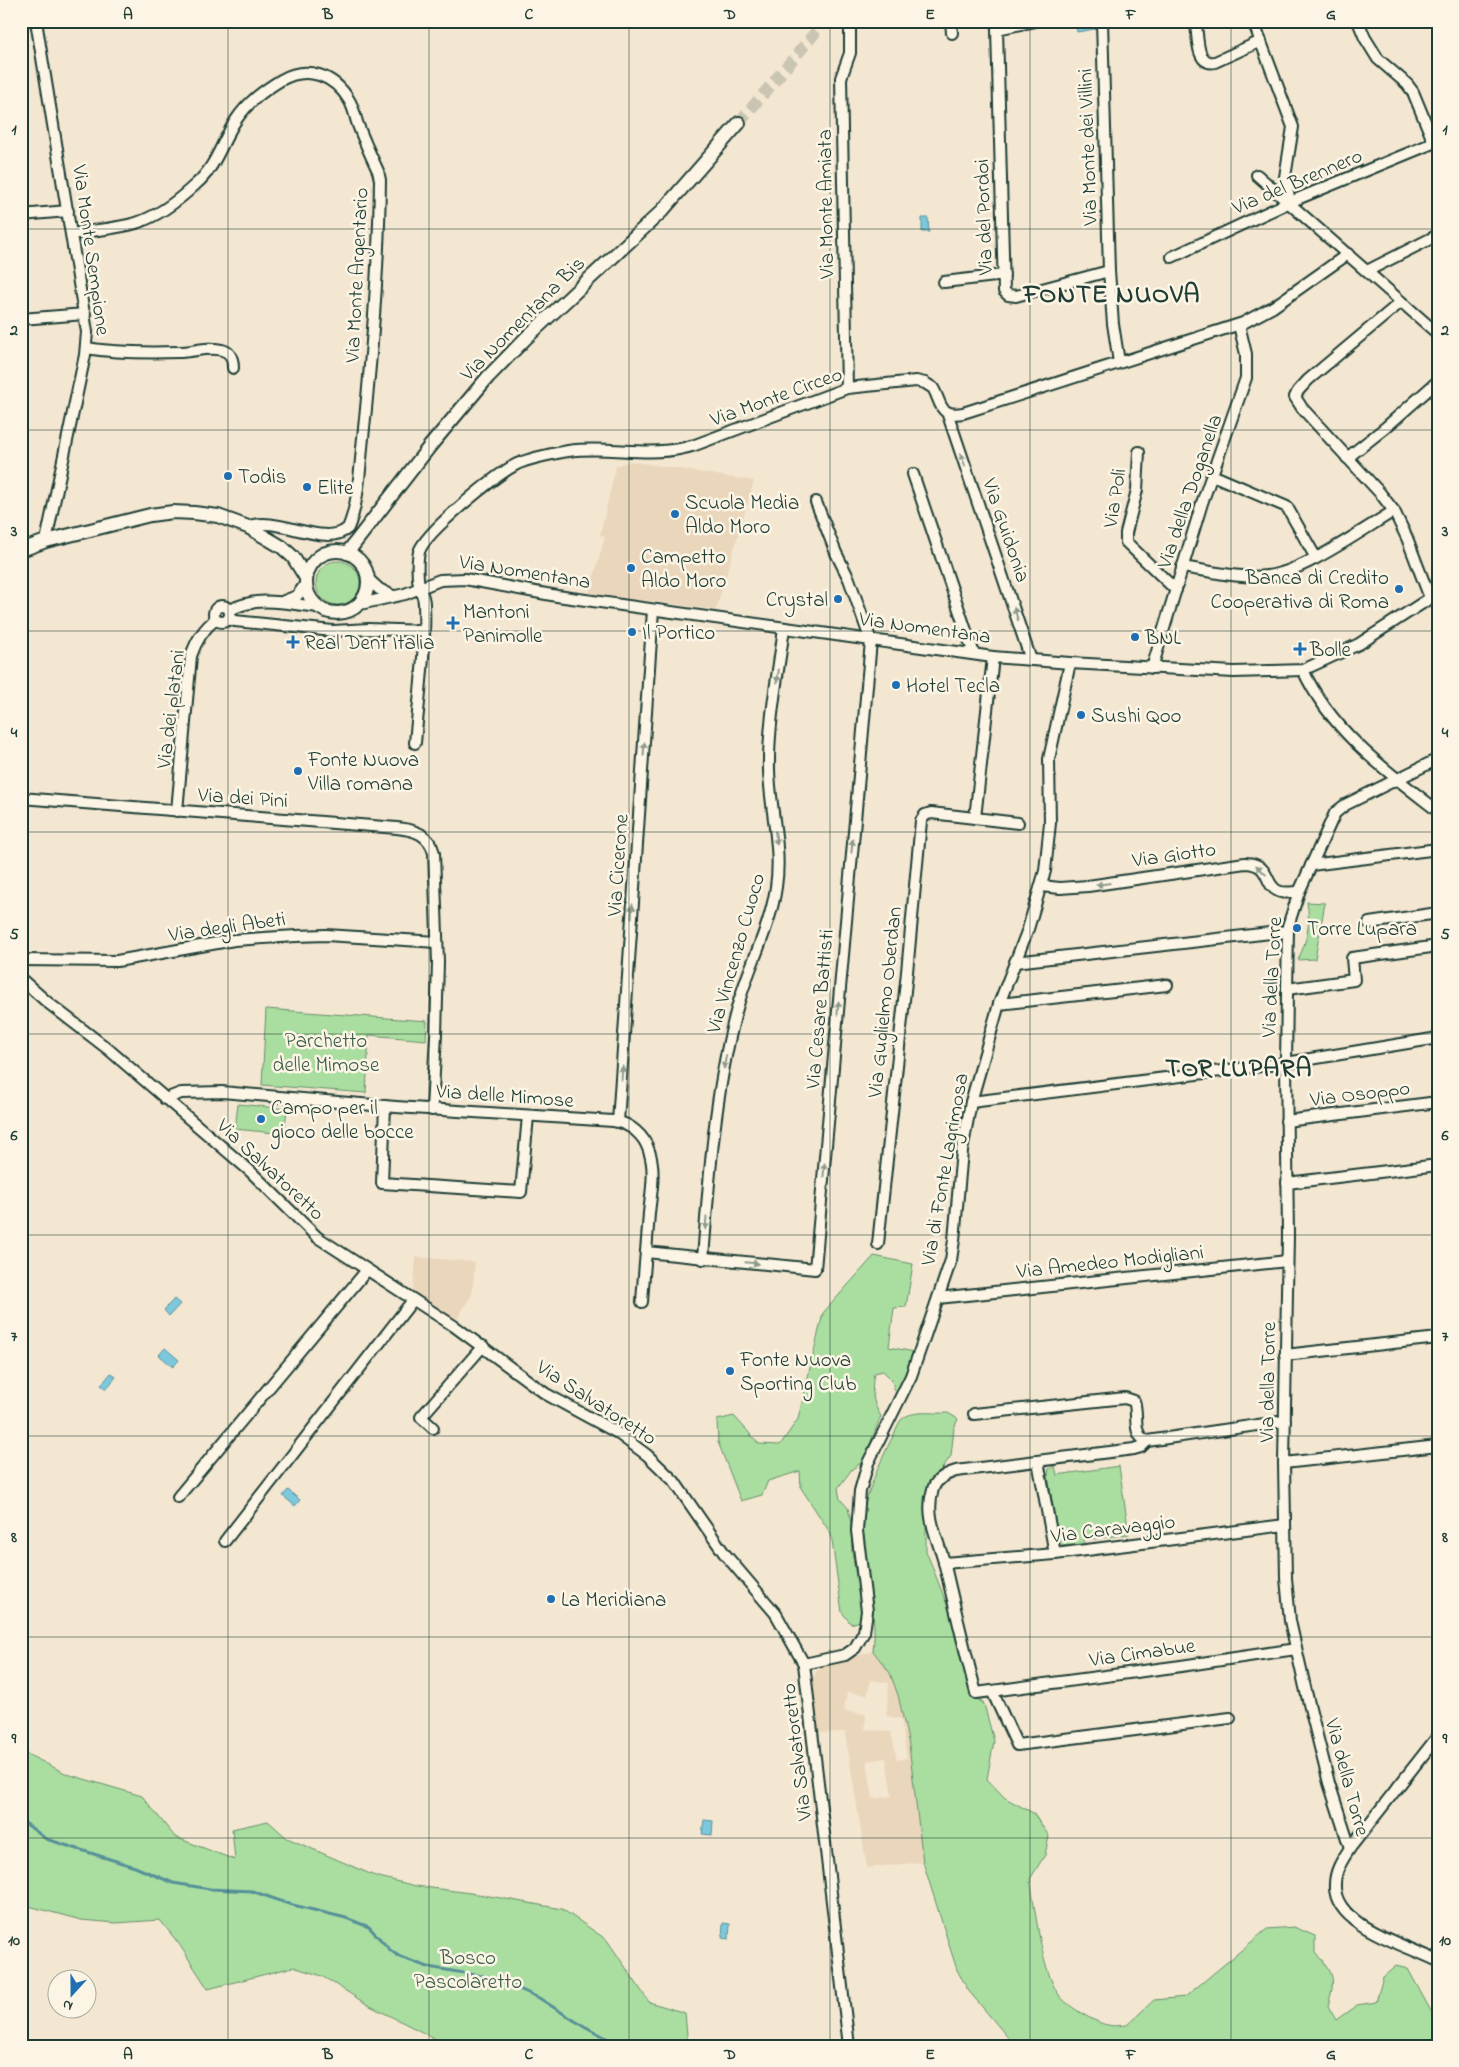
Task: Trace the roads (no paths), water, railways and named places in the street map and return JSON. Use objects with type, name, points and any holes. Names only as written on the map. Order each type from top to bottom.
[{"type":"main road","name":"Via Nomentana Bis","points":[[347,553],[436,439],[488,378],[526,338],[666,206],[739,123]]},
{"type":"main road","points":[[21,550],[46,541],[166,513],[207,514],[226,518],[248,527],[282,547],[293,557],[306,580],[308,592],[318,607],[325,611],[340,613],[347,612],[360,604],[368,588],[368,579],[362,563],[347,553],[331,552],[310,556],[282,547]]},
{"type":"main road","points":[[306,580],[309,568],[322,555]]},
{"type":"street","name":"Via Monte Sempione","points":[[36,21],[87,332],[86,348],[46,541]]},
{"type":"street","name":"Via Monte Amiata","points":[[847,388],[841,78],[850,53],[850,21]]},
{"type":"street","points":[[951,21],[952,33]]},
{"type":"street","name":"Via del Pordoi","points":[[1036,21],[997,29],[1004,291],[1008,295],[1014,296],[1109,271]]},
{"type":"street","name":"Via Monte dei Villini","points":[[1102,21],[1109,271]]},
{"type":"street","points":[[1253,21],[1293,127],[1285,177],[1290,202]]},
{"type":"street","points":[[1358,21],[1365,38],[1378,59],[1407,84],[1413,92],[1436,142]]},
{"type":"street","points":[[1196,24],[1201,56],[1208,62],[1215,62],[1261,42]]},
{"type":"street","name":"Via Monte Argentario","points":[[72,234],[138,223],[170,206],[203,178],[245,107],[260,93],[289,76],[305,72],[321,75],[337,85],[350,102],[380,180],[371,353],[358,477],[352,514],[348,528],[336,534],[317,533],[263,523],[248,527]]},
{"type":"street","name":"Via del Brennero","points":[[1172,257],[1290,202],[1436,142]]},
{"type":"street","points":[[1257,175],[1438,334]]},
{"type":"street","points":[[21,215],[68,211]]},
{"type":"street","points":[[1367,271],[1438,235]]},
{"type":"street","points":[[946,412],[954,414],[967,412],[1239,325],[1273,307],[1348,254]]},
{"type":"street","points":[[1109,271],[1113,324],[1120,362]]},
{"type":"street","points":[[944,282],[1004,275]]},
{"type":"street","points":[[1401,302],[1304,384],[1296,393],[1296,401],[1394,511],[1434,596]]},
{"type":"street","points":[[21,319],[85,314]]},
{"type":"street","name":"Via della Doganella","points":[[1152,668],[1212,475],[1246,378],[1246,354],[1239,325]]},
{"type":"street","points":[[86,348],[122,352],[216,349],[225,351],[231,356],[233,368]]},
{"type":"street","name":"Via Monte Circeo","points":[[419,588],[418,557],[425,542],[444,520],[503,473],[518,464],[542,456],[581,449],[655,453],[687,448],[847,388],[899,381],[921,381],[933,388],[940,406],[946,412]]},
{"type":"street","points":[[1347,458],[1438,381]]},
{"type":"street","name":"Via Guidonia","points":[[946,412],[1032,660]]},
{"type":"street","name":"Via Poli","points":[[1139,452],[1137,490],[1126,540],[1131,548],[1176,590]]},
{"type":"street","points":[[913,474],[974,654]]},
{"type":"street","points":[[1212,475],[1287,507],[1316,558]]},
{"type":"street","points":[[816,502],[850,582],[871,641]]},
{"type":"street","points":[[1182,568],[1244,576],[1268,576],[1289,571],[1316,558],[1394,511]]},
{"type":"street","points":[[368,579],[379,589],[394,596]]},
{"type":"street","name":"Via Nomentana","points":[[360,604],[394,596],[445,580],[465,579],[549,595],[993,657],[1070,664],[1234,672],[1303,670],[1359,644],[1434,596]]},
{"type":"street","points":[[283,602],[298,596],[306,580]]},
{"type":"street","points":[[415,743],[424,630],[424,601],[419,588]]},
{"type":"street","points":[[318,607],[283,602],[247,603],[229,615],[235,621],[333,631],[369,629],[424,630]]},
{"type":"street","name":"Via dei platani","points":[[178,811],[191,656],[196,642],[204,630],[216,619],[215,612],[219,606],[226,607],[229,615]]},
{"type":"street","name":"Via Cicerone","points":[[618,1122],[653,610]]},
{"type":"street","name":"Via Vincenzo Cuoco","points":[[703,1259],[709,1182],[722,1081],[730,1036],[747,975],[770,913],[777,886],[778,854],[770,796],[769,753],[784,628]]},
{"type":"street","name":"Via Cesare Battisti","points":[[703,1259],[815,1269],[871,641]]},
{"type":"street","points":[[975,818],[993,657]]},
{"type":"street","name":"Via di Fonte Lagrimosa","points":[[804,1664],[845,1655],[855,1648],[864,1632],[867,1611],[857,1531],[860,1491],[868,1463],[911,1376],[953,1250],[962,1151],[971,1102],[999,1004],[1028,929],[1041,886],[1049,834],[1049,759],[1070,664]]},
{"type":"street","points":[[1303,670],[1317,696],[1370,758],[1438,811]]},
{"type":"street","name":"Via della Torre","points":[[1438,759],[1345,805],[1335,813],[1290,916],[1288,931],[1286,1064],[1287,1261],[1284,1463],[1287,1600],[1296,1649],[1327,1776],[1350,1848],[1338,1868],[1335,1881],[1336,1897],[1345,1912],[1363,1926],[1438,1961]]},
{"type":"street","name":"Via dei Pini","points":[[21,798],[397,828],[420,833],[431,843],[434,854],[437,942],[436,1034],[432,1110]]},
{"type":"street","name":"Via Guglielmo Oberdan","points":[[878,1244],[921,821],[923,817],[931,814],[1018,823]]},
{"type":"street","points":[[1312,866],[1438,849]]},
{"type":"street","name":"Via Giotto","points":[[1041,886],[1060,888],[1088,886],[1252,863],[1261,868],[1277,891],[1299,892]]},
{"type":"street","points":[[1369,923],[1438,913]]},
{"type":"street","points":[[1015,962],[1288,931]]},
{"type":"street","name":"Via degli Abeti","points":[[21,960],[93,962],[124,960],[234,940],[296,936],[326,935],[437,942]]},
{"type":"street","points":[[1287,989],[1354,980],[1352,958],[1431,947]]},
{"type":"street","name":"Via Salvatoretto","points":[[21,979],[47,1002],[108,1048],[256,1176],[317,1237],[483,1346],[546,1394],[616,1432],[647,1455],[674,1481],[724,1553],[776,1614],[804,1664],[849,2046]]},
{"type":"street","points":[[999,1004],[1167,985]]},
{"type":"street","points":[[971,1102],[1286,1064],[1438,1038]]},
{"type":"street","name":"Via delle Mimose","points":[[165,1099],[181,1093],[210,1091],[432,1110],[618,1122],[627,1125],[638,1133],[651,1155],[652,1184],[642,1302]]},
{"type":"street","name":"Via Osoppo","points":[[1286,1122],[1438,1102]]},
{"type":"street","points":[[385,1106],[382,1182],[511,1192],[521,1192],[528,1116]]},
{"type":"street","points":[[1287,1183],[1438,1165]]},
{"type":"street","points":[[646,1252],[703,1259]]},
{"type":"street","name":"Via Amedeo Modigliani","points":[[938,1298],[1287,1261]]},
{"type":"street","points":[[178,1496],[367,1270]]},
{"type":"street","points":[[225,1541],[413,1300]]},
{"type":"street","points":[[1285,1355],[1438,1338]]},
{"type":"street","points":[[433,1428],[421,1417],[483,1346]]},
{"type":"street","points":[[974,1414],[1125,1398],[1134,1401],[1138,1434],[1142,1439],[1147,1440],[1285,1421]]},
{"type":"street","points":[[1147,1440],[1141,1447],[1134,1449],[956,1471],[946,1474],[937,1481],[932,1490],[930,1518],[944,1563],[976,1693],[992,1691],[1017,1745],[1230,1718]]},
{"type":"street","points":[[1284,1463],[1438,1446]]},
{"type":"street","points":[[1038,1461],[1055,1554]]},
{"type":"street","name":"Via Caravaggio","points":[[944,1563],[1055,1554],[1285,1525]]},
{"type":"street","name":"Via Cimabue","points":[[992,1691],[1296,1649]]},
{"type":"street","points":[[1350,1848],[1438,1736]]},
{"type":"water","points":[[1093,23],[1095,29],[1077,32],[1076,26]]},
{"type":"water","points":[[922,218],[928,218],[929,232],[922,232]]},
{"type":"water","points":[[174,1299],[180,1304],[169,1316],[164,1310]]},
{"type":"water","points":[[165,1348],[179,1360],[173,1367],[159,1355]]},
{"type":"water","points":[[111,1373],[116,1377],[106,1389],[101,1385]]},
{"type":"water","points":[[288,1490],[300,1500],[295,1506],[283,1496]]},
{"type":"water","points":[[704,1820],[713,1821],[712,1835],[702,1834]]},
{"type":"water","points":[[723,1923],[730,1924],[729,1939],[722,1938]]},
{"type":"waterway","points":[[21,1820],[46,1839],[135,1867],[173,1883],[210,1889],[252,1891],[289,1904],[346,1918],[369,1927],[390,1950],[400,1957],[428,1967],[488,1977],[504,1982],[539,1998],[575,2021],[621,2046]]},
{"type":"tunnel","points":[[739,123],[825,21]]},
{"type":"place","name":"Todis","points":[[228,476]]},
{"type":"place","name":"Elite","points":[[307,487]]},
{"type":"place","name":"Scuola Media Aldo Moro","points":[[675,514]]},
{"type":"place","name":"Campetto Aldo Moro","points":[[631,568]]},
{"type":"place","name":"Banca di Credito Cooperativa di Roma","points":[[1399,589]]},
{"type":"place","name":"Crystal","points":[[838,599]]},
{"type":"place","name":"Mantoni Panimolle","points":[[453,623]]},
{"type":"place","name":"Il Portico","points":[[632,632]]},
{"type":"place","name":"BNL","points":[[1135,637]]},
{"type":"place","name":"Real Dent Italia","points":[[293,642]]},
{"type":"place","name":"Bolle","points":[[1300,649]]},
{"type":"place","name":"Hotel Tecla","points":[[896,685]]},
{"type":"place","name":"Sushi Qoo","points":[[1081,715]]},
{"type":"place","name":"Fonte Nuova Villa romana","points":[[298,771]]},
{"type":"place","name":"Torre Lupara","points":[[1297,928]]},
{"type":"place","name":"Campo per il gioco delle bocce","points":[[261,1119]]},
{"type":"place","name":"Fonte Nuova Sporting Club","points":[[730,1371]]},
{"type":"place","name":"La Meridiana","points":[[551,1599]]},
{"type":"district","name":"FONTE NUOVA","points":[[1112,293]]},
{"type":"district","name":"TOR LUPARA","points":[[1239,1067]]},
{"type":"park label","name":"Parchetto delle Mimose","points":[[326,1052]]},
{"type":"park label","name":"Bosco Pascolaretto","points":[[468,1969]]}]
